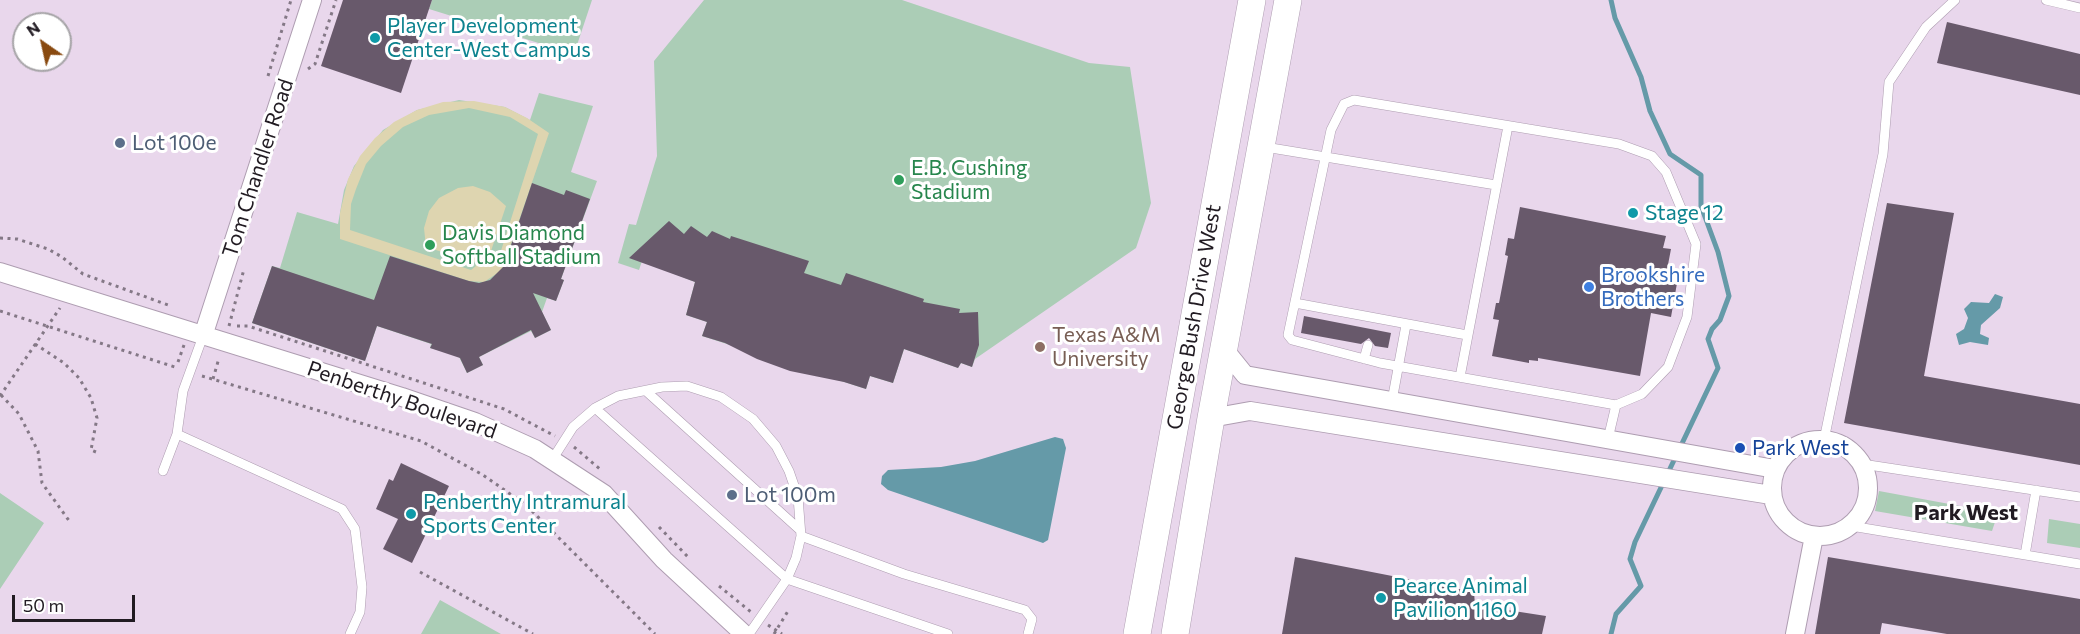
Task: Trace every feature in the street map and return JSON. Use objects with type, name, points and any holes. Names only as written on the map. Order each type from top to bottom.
[{"type":"main road","name":"George Bush Drive West","points":[[1175,634],[1211,418],[1288,0]]},
{"type":"main road","name":"George Bush Drive West","points":[[1137,634],[1251,8]]},
{"type":"main road","points":[[1251,8],[1263,53],[1248,138],[1250,142],[1261,146]]},
{"type":"street","name":"Tom Chandler Road","points":[[203,336],[312,0]]},
{"type":"street","name":"Penberthy Boulevard","points":[[0,272],[476,422],[535,448],[604,494],[664,561],[744,634]]},
{"type":"street","points":[[1224,349],[1245,375],[1775,469]]},
{"type":"street","points":[[1388,433],[1392,401]]},
{"type":"street","points":[[1211,418],[1250,411],[1771,495]]},
{"type":"street","points":[[1824,440],[1839,443],[1852,452],[1862,464],[1868,479],[1868,496],[1862,513],[1851,526],[1827,536],[1814,536],[1799,532],[1785,523],[1776,510],[1771,495],[1775,469],[1787,453],[1804,442],[1824,440]]},
{"type":"street","points":[[1795,634],[1814,536]]},
{"type":"lane","points":[[1824,440],[1883,154],[1889,82],[1926,27],[1955,0]]},
{"type":"lane","points":[[2046,0],[2080,8]]},
{"type":"lane","points":[[1354,100],[1508,126],[1619,144],[1652,156],[1666,172],[1696,244],[1687,317],[1668,368],[1642,394],[1616,405],[1398,366],[1340,352],[1317,341],[1292,340],[1288,335],[1326,157],[1337,115],[1344,104],[1354,100]]},
{"type":"lane","points":[[1460,377],[1508,126]]},
{"type":"lane","points":[[1261,146],[1496,185]]},
{"type":"lane","points":[[1295,303],[1467,335]]},
{"type":"lane","points":[[1321,319],[1323,309]]},
{"type":"lane","points":[[1345,324],[1346,313]]},
{"type":"lane","points":[[1371,329],[1373,318]]},
{"type":"lane","points":[[1392,401],[1406,324]]},
{"type":"lane","points":[[163,471],[177,434],[183,391],[203,336]]},
{"type":"lane","points":[[1340,352],[1342,341]]},
{"type":"lane","points":[[1364,359],[1368,345]]},
{"type":"lane","points":[[552,460],[573,427],[595,408],[618,396],[646,390],[687,386],[720,397],[753,419],[776,446],[789,471],[798,497],[801,533],[796,558],[787,579],[749,634]]},
{"type":"lane","points":[[646,390],[801,533],[904,574],[1025,610],[1032,618],[1029,634]]},
{"type":"lane","points":[[1608,439],[1616,405]]},
{"type":"lane","points":[[595,408],[787,579],[948,634]]},
{"type":"lane","points":[[177,434],[342,509],[355,529],[362,587],[360,612],[350,634]]},
{"type":"lane","points":[[1862,464],[2080,497]]},
{"type":"lane","points":[[2025,555],[2036,490]]},
{"type":"lane","points":[[1851,526],[2080,564]]},
{"type":"path","points":[[0,238],[17,239],[48,249],[83,274],[175,307]]},
{"type":"path","points":[[69,294],[1,395],[19,414],[38,451],[42,483],[70,522]]},
{"type":"path","points":[[0,311],[177,368]]},
{"type":"path","points":[[35,344],[64,363],[79,378],[91,398],[97,418],[91,450],[96,452]]},
{"type":"path","points":[[213,379],[421,441],[483,475],[526,505],[655,634]]},
{"type":"path","points":[[581,452],[607,476]]},
{"type":"path","points":[[657,524],[697,566]]},
{"type":"path","points":[[420,572],[533,634]]},
{"type":"path","points":[[713,580],[743,605]]},
{"type":"path","points":[[775,632],[788,610]]},
{"type":"path","points":[[770,626],[775,632],[782,634]]},
{"type":"green space","points":[[432,0],[592,0],[574,54],[429,9]]},
{"type":"green space","name":"E.B. Cushing Stadium","points":[[704,0],[902,0],[1089,63],[1130,67],[1151,203],[1136,248],[975,359],[972,367],[961,363],[958,368],[904,349],[893,383],[870,376],[866,389],[702,336],[707,322],[686,315],[695,282],[642,261],[639,270],[618,263],[629,224],[636,225],[657,156],[654,61]]},
{"type":"green space","name":"Davis Diamond Softball Stadium","points":[[539,93],[593,106],[571,172],[597,181],[561,279],[564,280],[556,301],[547,298],[542,312],[551,330],[535,338],[531,331],[479,357],[483,365],[467,373],[458,355],[430,348],[431,344],[377,326],[365,361],[252,323],[272,266],[280,268],[297,212],[338,224],[344,190],[354,166],[383,130],[417,110],[459,100],[505,107],[530,120]]},
{"type":"green space","points":[[1879,491],[1998,513],[1992,531],[1875,511]]},
{"type":"green space","points":[[0,493],[44,523],[0,589]]},
{"type":"green space","points":[[2049,519],[2080,524],[2080,548],[2047,543]]},
{"type":"green space","points":[[440,600],[501,634],[421,634]]},
{"type":"sand","points":[[474,101],[505,107],[549,133],[502,270],[484,282],[469,281],[340,239],[340,213],[348,179],[360,156],[375,138],[394,122],[417,110],[443,102]],"holes":[[[469,108],[510,117],[538,134],[499,257],[492,258],[490,254],[506,206],[490,192],[473,186],[458,188],[439,198],[429,211],[424,228],[426,247],[475,262],[476,266],[471,270],[350,230],[351,204],[366,164],[381,146],[403,127],[429,115]]]},
{"type":"water","points":[[1995,294],[2003,297],[2000,308],[1981,325],[1980,334],[1989,338],[1988,345],[1970,342],[1959,345],[1956,334],[1964,329],[1968,318],[1964,309],[1971,302],[1989,303]]},
{"type":"water","points":[[1055,437],[1063,439],[1066,448],[1048,540],[1043,543],[888,490],[881,484],[882,476],[888,470],[941,467],[975,461]]},
{"type":"building","name":"Player Development Center-West Campus","points":[[343,0],[432,0],[401,93],[321,66]]},
{"type":"building","points":[[1947,22],[2080,54],[2080,95],[1937,63]]},
{"type":"building","points":[[532,183],[564,195],[566,190],[590,199],[561,279],[564,280],[556,301],[533,293],[551,330],[535,338],[531,330],[479,357],[483,365],[467,373],[460,358],[430,348],[432,344],[377,326],[365,361],[252,323],[272,266],[374,300],[390,256],[469,281],[479,283],[490,280],[504,266]]},
{"type":"building","points":[[1887,203],[1954,213],[1924,376],[2080,404],[2080,465],[1844,423]]},
{"type":"building","name":"Brookshire Brothers","points":[[1520,207],[1666,236],[1663,248],[1671,249],[1667,270],[1679,272],[1671,317],[1651,313],[1640,376],[1538,358],[1538,361],[1529,360],[1529,363],[1492,356],[1499,320],[1493,319],[1496,303],[1499,303],[1508,256],[1505,255],[1508,238],[1514,239]]},
{"type":"building","points":[[669,221],[684,234],[691,226],[707,237],[712,231],[730,239],[731,236],[809,261],[804,273],[841,285],[846,273],[924,299],[923,302],[960,309],[959,313],[978,312],[979,345],[972,367],[961,363],[958,368],[904,349],[893,383],[870,376],[866,389],[790,371],[757,359],[725,343],[702,336],[707,322],[686,315],[695,282],[629,258]]},
{"type":"building","points":[[1304,316],[1391,333],[1388,348],[1375,346],[1369,338],[1361,344],[1301,333]]},
{"type":"building","name":"Penberthy Intramural Sports Center","points":[[401,463],[449,486],[412,563],[383,549],[398,519],[376,509],[389,479],[393,481]]},
{"type":"building","name":"Pearce Animal Pavilion 1160","points":[[1295,557],[1474,592],[1475,605],[1546,616],[1542,634],[1282,634]]},
{"type":"building","points":[[1828,557],[2080,599],[2080,634],[1947,634],[1882,623],[1880,634],[1815,634]]},
{"type":"waterway","points":[[1611,0],[1615,18],[1641,77],[1650,111],[1670,154],[1701,175],[1701,206],[1718,252],[1729,296],[1720,320],[1712,329],[1708,339],[1718,368],[1635,542],[1630,559],[1641,586],[1616,614],[1611,634]]},
{"type":"place","name":"Player Development Center-West Campus","points":[[375,38]]},
{"type":"place","name":"Lot 100e","points":[[120,143]]},
{"type":"place","name":"E.B. Cushing Stadium","points":[[899,180]]},
{"type":"place","name":"Stage 12","points":[[1633,213]]},
{"type":"place","name":"Davis Diamond Softball Stadium","points":[[430,245]]},
{"type":"place","name":"Brookshire Brothers","points":[[1589,287]]},
{"type":"place","name":"Texas A&M University","points":[[1040,347]]},
{"type":"place","name":"Park West","points":[[1740,448]]},
{"type":"place","name":"Lot 100m","points":[[732,495]]},
{"type":"place","name":"Penberthy Intramural Sports Center","points":[[411,514]]},
{"type":"place","name":"Pearce Animal Pavilion 1160","points":[[1381,598]]},
{"type":"district","name":"Park West","points":[[1966,513]]}]
